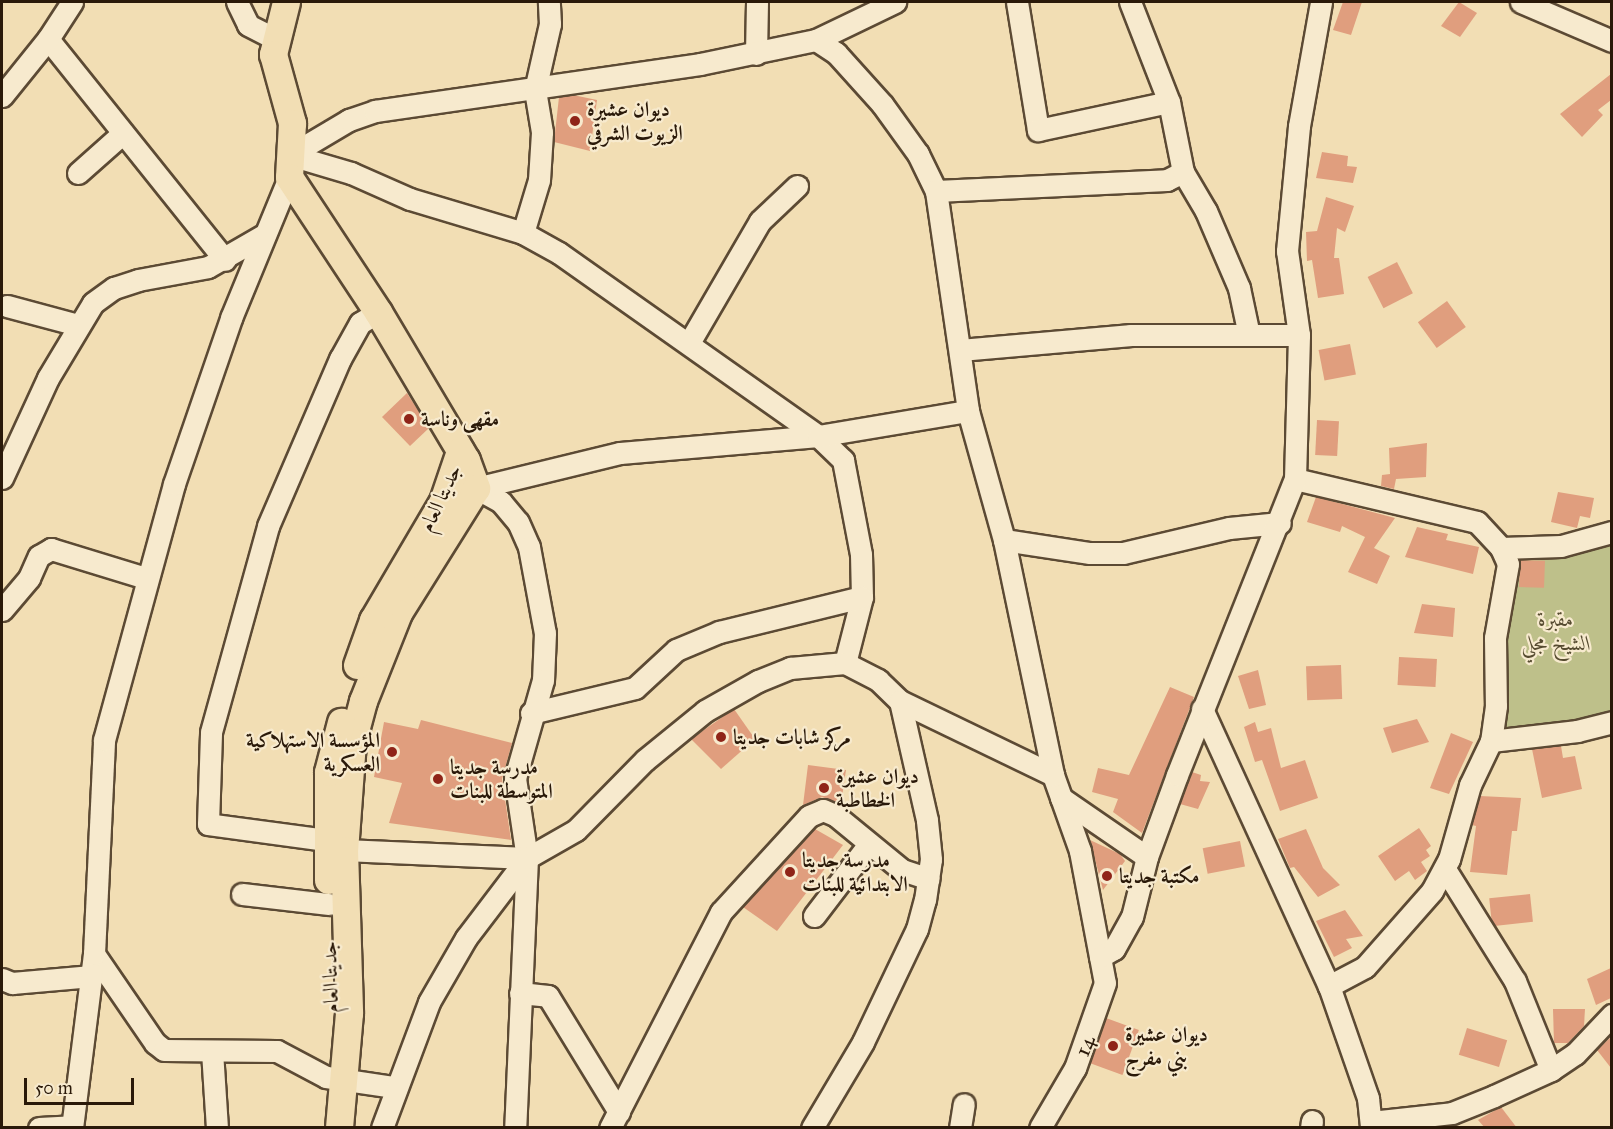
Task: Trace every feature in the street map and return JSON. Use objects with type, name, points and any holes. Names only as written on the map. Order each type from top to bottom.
[{"type":"main road","points":[[286,2],[274,38],[277,81],[292,123],[289,166],[460,451]]},
{"type":"main road","name":"جديتا العام","points":[[338,943],[329,904],[335,845],[352,742],[379,656],[399,613],[476,488],[460,451]]},
{"type":"main road","name":"جديتا العام","points":[[339,1128],[332,1015],[338,943],[335,845],[328,772],[357,664],[373,620],[443,501],[460,451]]},
{"type":"main road","name":"جديتا العام","points":[[321,1128],[335,1080]]},
{"type":"street","points":[[2,96],[48,39],[72,2]]},
{"type":"street","points":[[237,2],[248,25],[274,38]]},
{"type":"street","points":[[523,233],[539,180],[542,132],[535,90],[550,24],[549,2]]},
{"type":"street","points":[[756,2],[756,54]]},
{"type":"street","points":[[39,1128],[72,1127],[94,954],[104,740],[146,578],[208,384],[289,166],[342,123],[375,111],[495,91],[535,90],[756,54],[816,40],[895,2]]},
{"type":"street","points":[[1017,2],[1038,130],[1169,102]]},
{"type":"street","points":[[1130,2],[1169,102],[1183,172],[1206,211],[1239,288],[1249,335]]},
{"type":"street","points":[[1100,957],[1122,939],[1147,857],[1202,709],[1280,523],[1295,479],[1299,335],[1287,251],[1291,196],[1321,2]]},
{"type":"street","points":[[1521,2],[1611,42]]},
{"type":"street","points":[[48,39],[225,260]]},
{"type":"street","name":"14","points":[[816,40],[836,53],[882,104],[918,154],[936,191],[968,411],[1004,540],[1053,775],[1080,851],[1105,983],[1094,1024],[1040,1128]]},
{"type":"street","points":[[78,173],[123,132]]},
{"type":"street","points":[[289,166],[351,173],[410,199],[523,233],[689,343],[818,436],[843,460],[861,554],[862,597],[845,663]]},
{"type":"street","points":[[936,191],[1167,180],[1183,172]]},
{"type":"street","points":[[689,343],[760,221],[797,186]]},
{"type":"street","points":[[2,478],[78,324],[93,303],[114,288],[225,260],[262,237]]},
{"type":"street","points":[[7,306],[78,324]]},
{"type":"street","points":[[378,312],[360,323],[340,359],[268,526],[211,732],[208,824],[335,845],[527,858]]},
{"type":"street","points":[[960,350],[1131,335],[1299,335]]},
{"type":"street","points":[[476,488],[620,453],[818,436],[968,411]]},
{"type":"street","points":[[1295,479],[1478,522],[1501,548],[1508,564],[1495,638],[1496,706],[1491,741],[1470,785],[1445,869],[1365,967],[1329,986]]},
{"type":"street","points":[[476,488],[501,502],[518,522],[528,547],[545,633],[543,680],[531,713],[515,778],[527,858],[515,1128]]},
{"type":"street","points":[[1004,540],[1090,554],[1124,553],[1229,528],[1280,523]]},
{"type":"street","points":[[1501,548],[1561,546],[1611,532]]},
{"type":"street","points":[[2,610],[29,578],[39,556],[51,549],[146,578]]},
{"type":"street","points":[[531,713],[635,688],[676,650],[710,635],[862,597]]},
{"type":"street","points":[[382,1128],[394,1087],[429,1002],[466,938],[527,858],[576,830],[645,760],[734,694],[790,668],[845,663],[878,680],[900,701],[1053,775]]},
{"type":"street","points":[[812,1128],[863,1042],[917,929],[929,879],[927,820],[900,701]]},
{"type":"street","points":[[1202,709],[1217,734],[1329,986],[1368,1098],[1371,1125],[1452,1113],[1551,1070],[1575,1054],[1611,1015]]},
{"type":"street","points":[[1491,741],[1577,731],[1611,722]]},
{"type":"street","points":[[1061,798],[1147,857]]},
{"type":"street","points":[[614,1120],[721,912],[809,816],[828,812],[902,870],[929,879]]},
{"type":"street","points":[[814,916],[869,844]]},
{"type":"street","points":[[1445,869],[1515,981],[1551,1070]]},
{"type":"street","points":[[242,894],[329,904]]},
{"type":"street","points":[[94,954],[155,1043],[164,1050],[277,1051],[335,1080],[394,1087]]},
{"type":"street","points":[[2,979],[12,983],[92,976]]},
{"type":"street","points":[[520,993],[548,996],[614,1120]]},
{"type":"street","points":[[212,1051],[216,1128]]},
{"type":"street","points":[[960,1128],[964,1104]]},
{"type":"green space","name":"مقبرة الشيخ مجلي","points":[[1611,529],[1611,714],[1500,733],[1501,548]]},
{"type":"building","points":[[1343,2],[1362,2],[1351,35],[1333,30]]},
{"type":"building","points":[[1459,2],[1477,13],[1460,37],[1441,26]]},
{"type":"building","points":[[1611,74],[1611,100],[1598,110],[1603,115],[1582,137],[1560,114]]},
{"type":"building","name":"ديوان عشيرة الزيوت الشرقي","points":[[573,95],[597,100],[590,151],[554,142],[559,97]]},
{"type":"building","points":[[1322,152],[1348,156],[1347,166],[1357,167],[1353,183],[1316,178]]},
{"type":"building","points":[[1326,197],[1354,206],[1345,232],[1337,228],[1334,258],[1339,258],[1344,294],[1318,298],[1312,260],[1307,261],[1306,232],[1317,231]]},
{"type":"building","points":[[1397,262],[1413,293],[1383,308],[1368,277]]},
{"type":"building","points":[[1447,301],[1466,327],[1437,348],[1418,322]]},
{"type":"building","points":[[1350,344],[1356,374],[1325,381],[1319,350]]},
{"type":"building","points":[[407,393],[429,428],[410,446],[382,417]]},
{"type":"building","points":[[1317,420],[1339,421],[1337,456],[1315,455]]},
{"type":"building","points":[[1427,443],[1426,477],[1396,479],[1394,489],[1381,486],[1382,475],[1390,474],[1389,448]]},
{"type":"building","points":[[1558,492],[1594,498],[1590,518],[1580,516],[1577,528],[1551,522]]},
{"type":"building","points":[[1316,497],[1395,518],[1374,548],[1390,556],[1377,584],[1348,572],[1365,537],[1342,526],[1340,532],[1307,522]]},
{"type":"building","points":[[1417,527],[1448,534],[1446,540],[1479,547],[1473,574],[1405,557]]},
{"type":"building","points":[[1520,560],[1545,561],[1544,588],[1519,587]]},
{"type":"building","points":[[1422,604],[1455,608],[1453,637],[1414,633]]},
{"type":"building","points":[[1399,657],[1437,659],[1435,687],[1398,685]]},
{"type":"building","points":[[1341,665],[1342,699],[1307,700],[1306,666]]},
{"type":"building","points":[[1258,670],[1266,705],[1249,709],[1238,676]]},
{"type":"building","points":[[1170,687],[1194,697],[1142,833],[1113,812],[1118,799],[1092,792],[1098,768],[1129,775]]},
{"type":"building","name":"مركز شابات جديتا","points":[[734,709],[755,739],[721,769],[691,739]]},
{"type":"building","points":[[1417,719],[1429,742],[1392,753],[1383,728]]},
{"type":"building","points":[[421,720],[512,743],[502,779],[511,840],[389,823],[402,783],[374,777],[384,722],[418,729]]},
{"type":"building","points":[[1255,722],[1258,732],[1271,728],[1281,768],[1305,760],[1318,798],[1280,811],[1262,760],[1255,762],[1244,727]]},
{"type":"building","points":[[1451,733],[1473,742],[1449,794],[1430,788]]},
{"type":"building","points":[[1561,746],[1563,758],[1575,756],[1582,789],[1542,798],[1532,749]]},
{"type":"building","name":"ديوان عشيرة الخطاطبة","points":[[808,765],[846,770],[841,804],[822,797],[803,805]]},
{"type":"building","points":[[1192,772],[1201,775],[1200,781],[1210,782],[1198,809],[1180,804]]},
{"type":"building","points":[[1480,796],[1521,798],[1517,831],[1512,831],[1507,875],[1470,872],[1476,826],[1472,825]]},
{"type":"building","points":[[1419,828],[1431,846],[1426,850],[1430,856],[1421,862],[1427,871],[1415,880],[1409,871],[1395,881],[1378,856]]},
{"type":"building","name":"مدرسة جديتا الابتدائية للبنات","points":[[815,829],[843,845],[777,931],[743,907]]},
{"type":"building","points":[[1306,829],[1323,868],[1340,885],[1318,897],[1294,867],[1290,868],[1278,839]]},
{"type":"building","name":"مكتبة جديتا","points":[[1090,840],[1120,854],[1125,861],[1103,890]]},
{"type":"building","points":[[1240,841],[1245,867],[1208,874],[1203,848]]},
{"type":"building","points":[[1530,894],[1533,922],[1492,926],[1489,898]]},
{"type":"building","points":[[1345,910],[1363,936],[1346,939],[1352,948],[1334,957],[1316,921]]},
{"type":"building","points":[[1611,968],[1611,998],[1596,1005],[1587,979]]},
{"type":"building","points":[[1553,1009],[1585,1009],[1584,1026],[1568,1043],[1554,1043]]},
{"type":"building","name":"ديوان عشيرة بني مفرج","points":[[1106,1018],[1139,1030],[1122,1075],[1090,1063]]},
{"type":"building","points":[[1467,1028],[1507,1040],[1499,1067],[1459,1055]]},
{"type":"building","points":[[1611,1037],[1611,1068],[1597,1050]]},
{"type":"building","points":[[1501,1107],[1517,1128],[1485,1128],[1478,1120]]},
{"type":"place","name":"ديوان عشيرة الزيوت الشرقي","points":[[575,121]]},
{"type":"place","name":"مقهى وناسة","points":[[409,419]]},
{"type":"place","name":"مركز شابات جديتا","points":[[721,737]]},
{"type":"place","name":"المؤسسة الاستهلاكية العسكرية","points":[[392,752]]},
{"type":"place","name":"مدرسة جديتا المتوسطة للبنات","points":[[438,779]]},
{"type":"place","name":"ديوان عشيرة الخطاطبة","points":[[824,788]]},
{"type":"place","name":"مدرسة جديتا الابتدائية للبنات","points":[[790,872]]},
{"type":"place","name":"مكتبة جديتا","points":[[1107,876]]},
{"type":"place","name":"ديوان عشيرة بني مفرج","points":[[1113,1046]]}]
